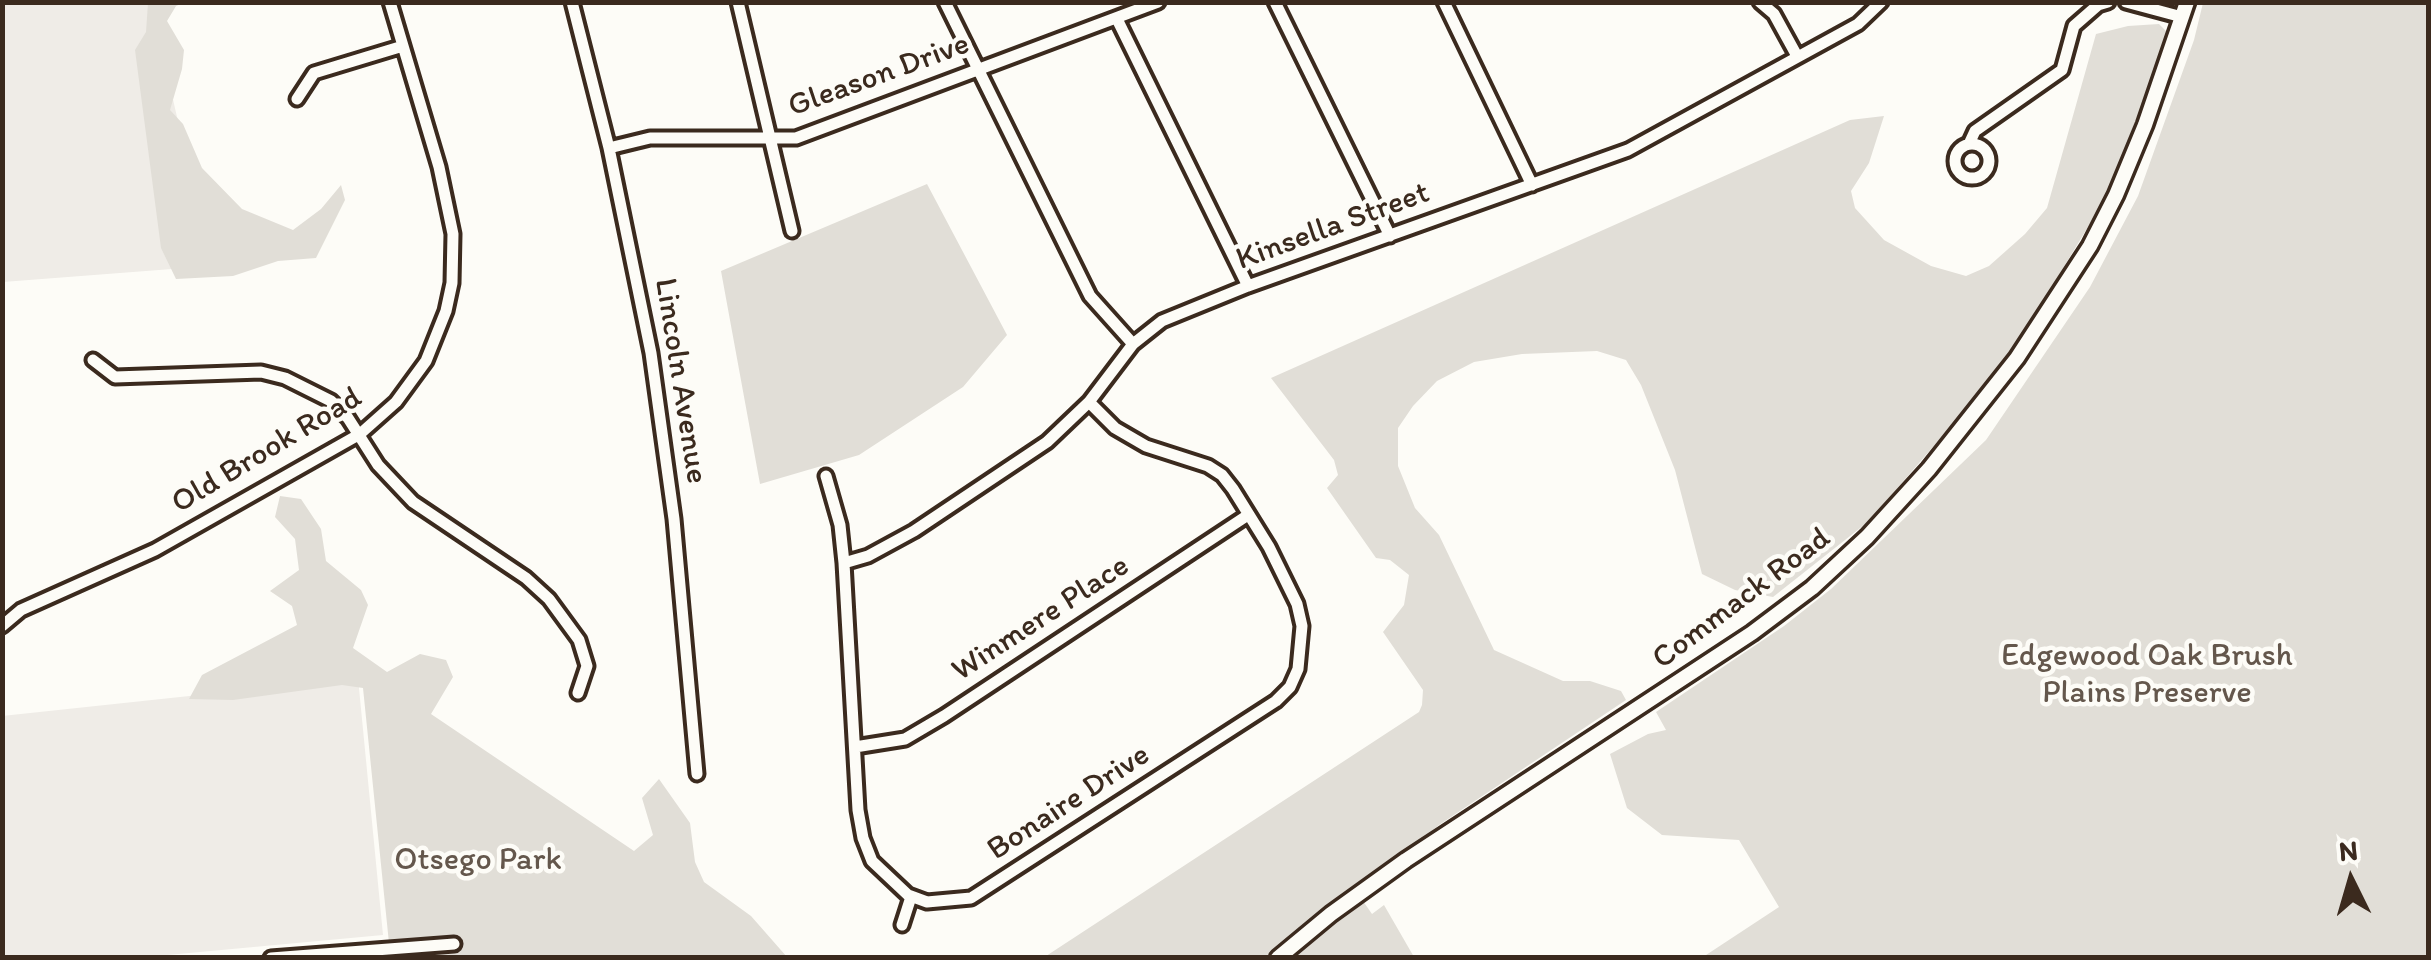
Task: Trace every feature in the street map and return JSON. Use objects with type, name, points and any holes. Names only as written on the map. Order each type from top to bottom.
[{"type":"main road","name":"Commack Road","points":[[1278,958],[1406,860],[1752,633],[1812,588],[1868,538],[1930,469],[2017,358],[2082,259],[2116,195],[2145,126],[2184,10]]},
{"type":"street","name":"Old Brook Road","points":[[2,626],[21,610],[155,550],[360,434],[396,402],[426,361],[438,335],[452,283],[453,234],[448,202],[390,2]]},
{"type":"street","name":"Lincoln Avenue","points":[[572,2],[609,148],[652,354],[674,519],[697,774]]},
{"type":"street","points":[[738,2],[792,231]]},
{"type":"street","points":[[945,2],[1090,296],[1132,344]]},
{"type":"street","name":"Gleason Drive","points":[[609,148],[650,138],[796,138],[1158,2]]},
{"type":"street","points":[[1276,2],[1390,236]]},
{"type":"street","points":[[1444,2],[1532,185]]},
{"type":"street","points":[[1760,2],[1774,14],[1797,56]]},
{"type":"street","name":"Kinsella Street","points":[[844,563],[868,556],[914,531],[1047,442],[1090,402],[1132,344],[1178,314],[1628,150],[1858,24],[1881,2]]},
{"type":"street","points":[[1969,144],[1975,131],[2062,70],[2074,26],[2098,5],[2108,2]]},
{"type":"street","points":[[2126,2],[2184,10]]},
{"type":"street","points":[[1117,18],[1248,286]]},
{"type":"street","points":[[297,99],[314,73],[403,46]]},
{"type":"street","points":[[93,360],[115,377],[261,372],[285,378],[331,402],[360,434],[378,465],[413,502],[526,578],[548,599],[579,640],[587,666],[578,693]]},
{"type":"street","name":"Bonaire Drive","points":[[911,897],[927,902],[971,898],[1276,701],[1290,687],[1302,648],[1302,626],[1286,580],[1222,475],[1208,466],[1146,446],[1116,428],[1090,402]]},
{"type":"street","points":[[826,476],[840,525],[844,563],[858,810],[872,862],[911,897],[902,925]]},
{"type":"street","name":"Winmere Place","points":[[854,747],[905,739],[944,716],[1248,514]]},
{"type":"street","points":[[272,958],[454,944]]},
{"type":"shaded area","points":[[3,3],[151,3],[211,266],[3,282]]},
{"type":"shaded area","points":[[358,678],[383,935],[146,957],[5,957],[2,716]]},
{"type":"green space","points":[[148,3],[183,3],[176,6],[167,21],[184,50],[170,110],[183,124],[202,168],[242,209],[293,230],[321,209],[341,185],[345,200],[316,258],[278,261],[233,276],[176,279],[161,248],[135,50],[146,32]]},
{"type":"green space","name":"Edgewood Oak Brush Plains Preserve","points":[[2203,3],[2428,3],[2428,957],[1703,957],[1779,907],[1739,840],[1662,835],[1627,808],[1610,754],[1648,734],[1666,730],[1656,712],[1784,626],[1831,589],[1986,440],[2090,287],[2138,196],[2194,40]]},
{"type":"green space","points":[[2159,24],[2169,34],[2106,197],[2007,361],[1869,521],[1773,597],[1735,590],[1702,574],[1675,470],[1641,385],[1626,360],[1597,351],[1522,354],[1474,362],[1437,381],[1413,406],[1398,428],[1398,466],[1415,508],[1439,535],[1494,650],[1563,681],[1590,681],[1621,691],[1626,700],[1439,825],[1363,886],[1363,901],[1372,914],[1384,905],[1414,957],[1043,958],[1419,712],[1422,705],[1423,690],[1383,632],[1404,605],[1409,575],[1390,560],[1376,558],[1327,488],[1338,475],[1334,460],[1271,378],[1850,120],[1884,116],[1869,163],[1851,191],[1855,208],[1884,240],[1931,266],[1966,276],[1989,266],[2047,208],[2096,34]]},
{"type":"green space","points":[[927,184],[1007,335],[963,387],[859,455],[760,484],[721,271]]},
{"type":"green space","name":"Otsego Park","points":[[280,496],[301,499],[321,529],[326,561],[361,590],[368,605],[353,648],[387,672],[420,654],[446,660],[453,677],[431,714],[634,851],[653,835],[642,798],[659,779],[690,823],[695,862],[704,882],[751,916],[787,957],[344,957],[390,953],[363,688],[342,685],[233,700],[189,699],[202,675],[297,625],[292,606],[270,591],[299,570],[295,539],[275,517]]}]
